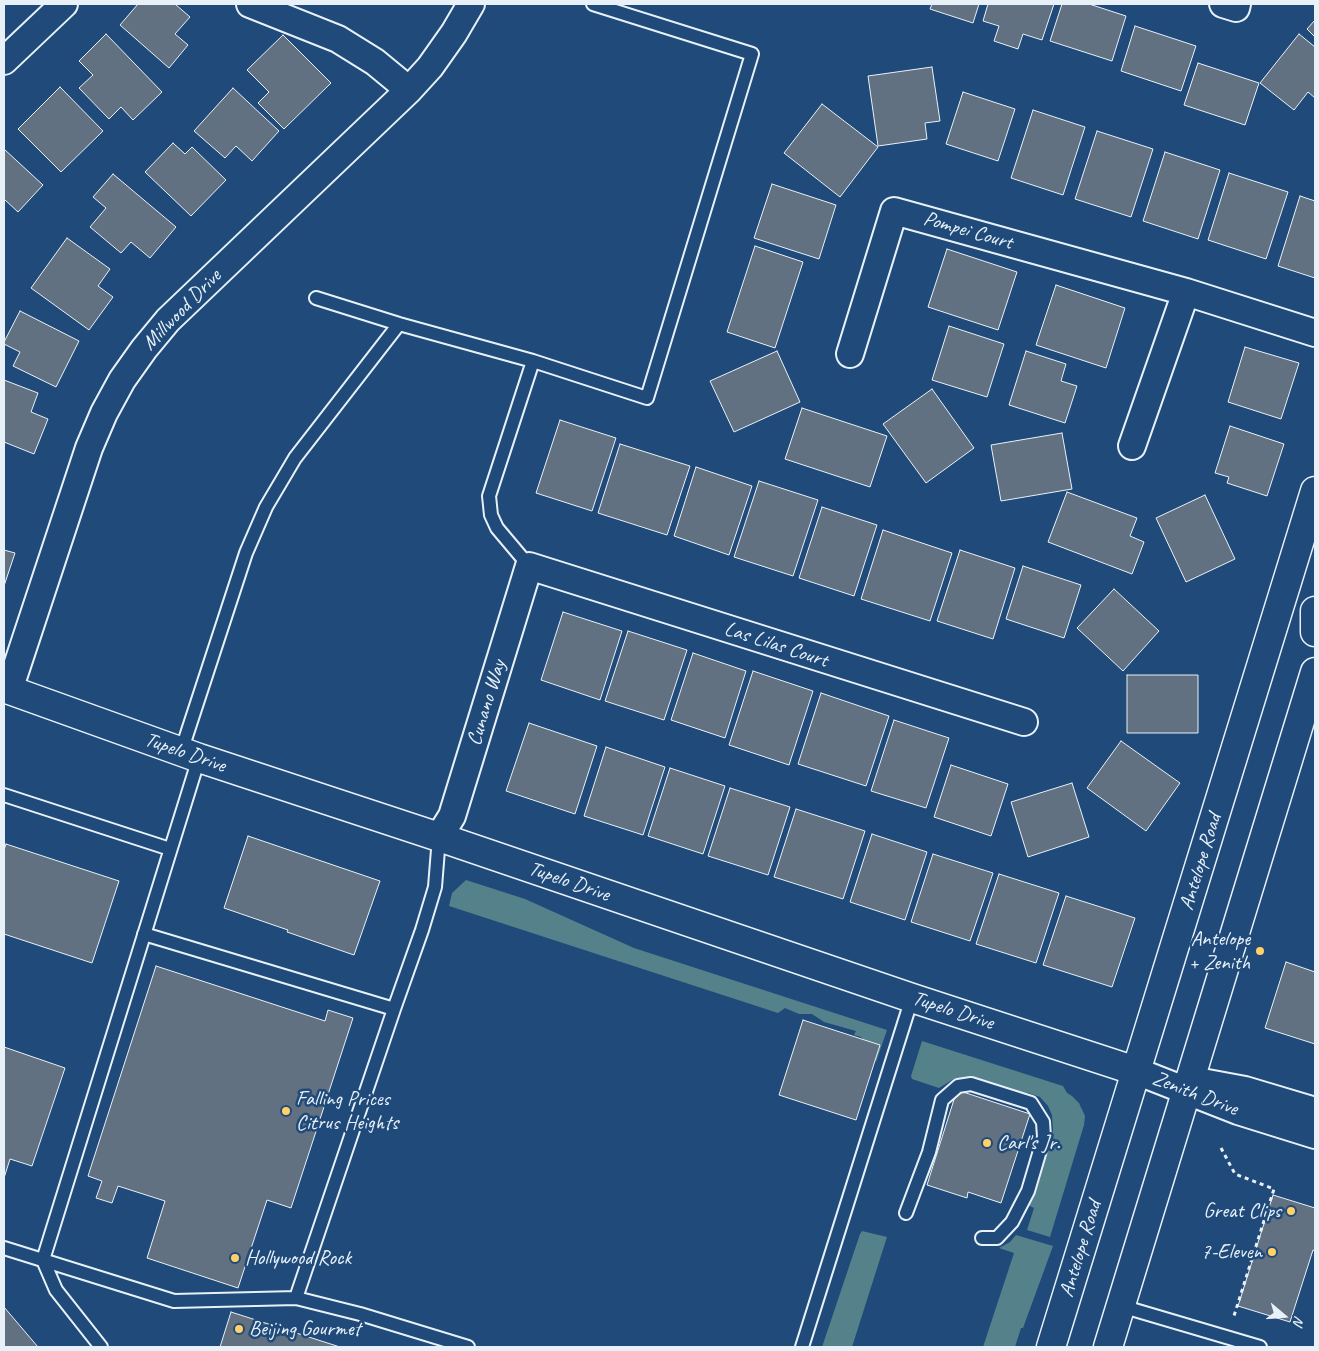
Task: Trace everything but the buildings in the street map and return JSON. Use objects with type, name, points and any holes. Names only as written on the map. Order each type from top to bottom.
[{"type":"main road","name":"Antelope Road","points":[[1051,1347],[1315,491]]},
{"type":"main road","points":[[1315,611],[1315,632]]},
{"type":"main road","points":[[1108,1347],[1315,672]]},
{"type":"main road","name":"Tupelo Drive","points":[[5,695],[1136,1071]]},
{"type":"street","points":[[4,61],[64,4]]},
{"type":"street","points":[[250,4],[338,39],[375,62],[409,90]]},
{"type":"street","name":"Millwood Drive","points":[[5,695],[89,448],[104,412],[122,380],[144,348],[168,320],[409,90],[430,67],[454,33],[471,4]]},
{"type":"street","points":[[1223,4],[1236,8],[1237,4]]},
{"type":"street","name":"Pompei Court","points":[[850,354],[894,211],[1186,292],[1315,333]]},
{"type":"street","points":[[1132,446],[1186,292]]},
{"type":"street","name":"Las Lilas Court","points":[[529,566],[1024,722]]},
{"type":"street","name":"Cunano Way","points":[[439,838],[452,816],[529,566]]},
{"type":"street","name":"Zenith Drive","points":[[1136,1071],[1189,1086],[1238,1111],[1315,1135]]},
{"type":"street","name":"Zenith Drive","points":[[1189,1086],[1245,1090],[1315,1111]]},
{"type":"lane","points":[[316,298],[399,324],[533,361],[647,398],[752,54],[593,4]]},
{"type":"lane","points":[[101,1347],[56,1290],[43,1260],[170,849],[190,755],[246,553],[266,506],[295,458],[399,324]]},
{"type":"lane","points":[[529,566],[497,528],[491,515],[489,496],[533,361]]},
{"type":"lane","points":[[4,795],[170,849]]},
{"type":"lane","points":[[296,1298],[422,930],[435,887],[439,838]]},
{"type":"lane","points":[[144,934],[394,1009]]},
{"type":"lane","points":[[802,1347],[912,998]]},
{"type":"lane","points":[[906,1213],[929,1152],[942,1100],[958,1086],[971,1084],[1031,1103],[1043,1122],[1044,1137],[1028,1191],[1012,1222],[997,1238],[982,1238]]},
{"type":"lane","points":[[4,1248],[174,1301],[296,1298],[360,1314],[468,1347]]},
{"type":"lane","points":[[1121,1306],[1260,1347]]},
{"type":"path","points":[[1221,1148],[1234,1174],[1274,1189],[1228,1337]]},
{"type":"green space","points":[[466,880],[525,899],[634,948],[887,1030],[876,1062],[861,1037],[854,1035],[856,1031],[824,1022],[812,1014],[799,1014],[785,1008],[778,1013],[449,906],[452,893]]},
{"type":"green space","points":[[922,1041],[1063,1086],[1067,1093],[1079,1103],[1085,1116],[1084,1125],[1050,1237],[1027,1230],[1034,1208],[1028,1205],[1053,1130],[1052,1115],[1048,1106],[1040,1097],[1028,1093],[1013,1092],[965,1078],[954,1079],[939,1088],[912,1079],[911,1076]]},
{"type":"green space","points":[[862,1231],[887,1237],[852,1347],[822,1347],[860,1234]]},
{"type":"green space","points":[[1016,1235],[1053,1246],[1015,1347],[983,1347],[1014,1253],[999,1248],[1010,1242]]},
{"type":"place","name":"Antelope + Zenith","points":[[1260,951]]},
{"type":"place","name":"Falling Prices Citrus Heights","points":[[286,1111]]},
{"type":"place","name":"Carl's Jr.","points":[[987,1143]]},
{"type":"place","name":"Great Clips","points":[[1291,1211]]},
{"type":"place","name":"7-Eleven","points":[[1272,1252]]},
{"type":"place","name":"Hollywood Rock","points":[[235,1258]]},
{"type":"place","name":"Beijing Gourmet","points":[[239,1329]]}]
